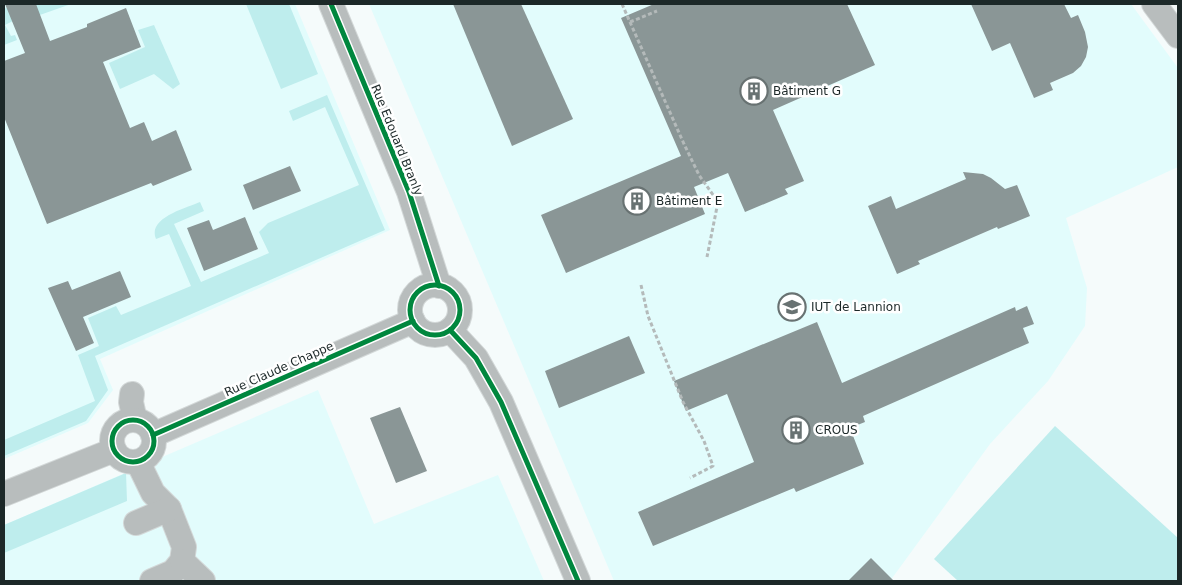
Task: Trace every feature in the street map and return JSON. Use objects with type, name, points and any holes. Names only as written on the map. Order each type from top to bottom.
[{"type":"street","name":"Rue Edouard Branly","points":[[331,4],[409,192],[439,286]]},
{"type":"street","points":[[1154,4],[1178,36]]},
{"type":"street","points":[[439,286],[448,289],[455,296],[459,304],[460,314],[450,330],[437,335],[429,335],[422,332],[413,321],[410,306],[413,298],[424,288],[439,286]]},
{"type":"street","name":"Rue Claude Chappe","points":[[144,428],[413,321]]},
{"type":"street","points":[[450,330],[476,358],[501,402],[578,581]]},
{"type":"street","points":[[132,394],[131,402],[154,447],[150,454],[138,462],[124,460],[114,450],[112,443],[116,429],[122,424],[144,428]]},
{"type":"street","points":[[4,494],[114,450]]},
{"type":"street","points":[[138,462],[153,493],[169,509],[184,548],[182,561],[173,572],[152,581]]},
{"type":"street","points":[[136,523],[169,509]]},
{"type":"street","points":[[182,561],[203,581]]},
{"type":"path","points":[[622,4],[695,167],[718,202],[707,257]]},
{"type":"path","points":[[630,22],[657,11]]},
{"type":"path","points":[[641,285],[648,316],[683,402],[704,441],[713,466],[690,478]]},
{"type":"shaded area","points":[[4,4],[295,4],[390,230],[100,359],[113,390],[88,423],[4,459]]},
{"type":"shaded area","points":[[33,4],[71,4],[37,16]]},
{"type":"shaded area","points":[[246,4],[289,4],[318,74],[281,89]]},
{"type":"shaded area","name":"IUT de Lannion","points":[[369,4],[1131,4],[1178,68],[1178,167],[1066,218],[1087,288],[1085,326],[1048,381],[990,444],[890,581],[614,581]]},
{"type":"shaded area","points":[[13,5],[19,18],[5,25],[11,36],[15,35],[17,40],[4,45],[4,9]]},
{"type":"shaded area","points":[[154,25],[180,84],[173,89],[154,74],[120,89],[109,63],[145,47],[138,30]]},
{"type":"shaded area","points":[[327,95],[385,230],[95,356],[108,390],[86,421],[4,456],[4,440],[95,401],[78,355],[99,346],[88,318],[116,306],[121,315],[191,286],[169,234],[156,239],[157,225],[162,220],[169,215],[200,202],[204,211],[174,224],[201,282],[269,253],[259,232],[268,223],[359,185],[325,107],[293,121],[289,111]]},
{"type":"shaded area","points":[[318,390],[374,524],[498,475],[544,581],[4,581],[4,525]]},
{"type":"shaded area","points":[[1055,426],[1178,538],[1178,581],[958,581],[934,559]]},
{"type":"shaded area","points":[[126,473],[127,501],[4,553],[4,525]]},
{"type":"building","points":[[5,4],[36,4],[50,41],[87,27],[87,24],[126,8],[141,47],[103,62],[130,128],[144,122],[152,141],[176,130],[192,170],[153,186],[151,183],[47,224],[4,117],[4,61],[25,53]]},
{"type":"building","points":[[453,4],[521,4],[573,119],[512,146]]},
{"type":"building","points":[[654,4],[847,4],[875,65],[773,110],[804,181],[785,189],[788,194],[745,212],[728,173],[694,187],[705,214],[566,273],[541,215],[681,156],[621,18]]},
{"type":"building","points":[[971,4],[1064,4],[1071,18],[1078,15],[1085,32],[1088,47],[1086,57],[1081,66],[1073,73],[1050,83],[1053,90],[1034,98],[1010,43],[992,51]]},
{"type":"building","points":[[290,166],[301,191],[253,210],[243,185]]},
{"type":"building","points":[[963,172],[983,174],[1005,189],[1017,185],[1030,216],[998,229],[997,227],[918,261],[920,264],[897,274],[868,206],[891,196],[896,209],[966,179]]},
{"type":"building","points":[[245,217],[258,249],[204,271],[187,228],[209,220],[213,230]]},
{"type":"building","points":[[120,271],[131,297],[83,317],[94,343],[76,351],[48,288],[68,281],[72,290]]},
{"type":"building","name":"CROUS","points":[[1027,306],[1034,324],[1023,328],[1029,343],[863,416],[865,422],[850,428],[864,464],[796,492],[794,488],[653,546],[638,512],[754,462],[727,394],[686,411],[674,381],[817,322],[842,383],[1015,307],[1016,311]]},
{"type":"building","points":[[629,336],[645,373],[559,408],[545,371]]},
{"type":"building","points":[[400,407],[427,471],[396,483],[370,418]]},
{"type":"building","points":[[871,558],[894,581],[848,581]]},
{"type":"cycle path","points":[[331,4],[409,192],[439,286]]},
{"type":"cycle path","points":[[435,285],[453,292],[460,310],[453,328],[435,335],[417,328],[410,310],[417,292],[435,285]]},
{"type":"cycle path","points":[[153,435],[413,321]]},
{"type":"cycle path","points":[[450,330],[476,358],[501,402],[578,581]]},
{"type":"cycle path","points":[[133,420],[148,426],[154,441],[148,456],[133,462],[118,456],[112,441],[118,426],[133,420]]},
{"type":"place","name":"Bâtiment G","points":[[754,91]]},
{"type":"place","name":"Bâtiment E","points":[[637,201]]},
{"type":"place","name":"IUT de Lannion","points":[[792,307]]},
{"type":"place","name":"CROUS","points":[[796,430]]}]
